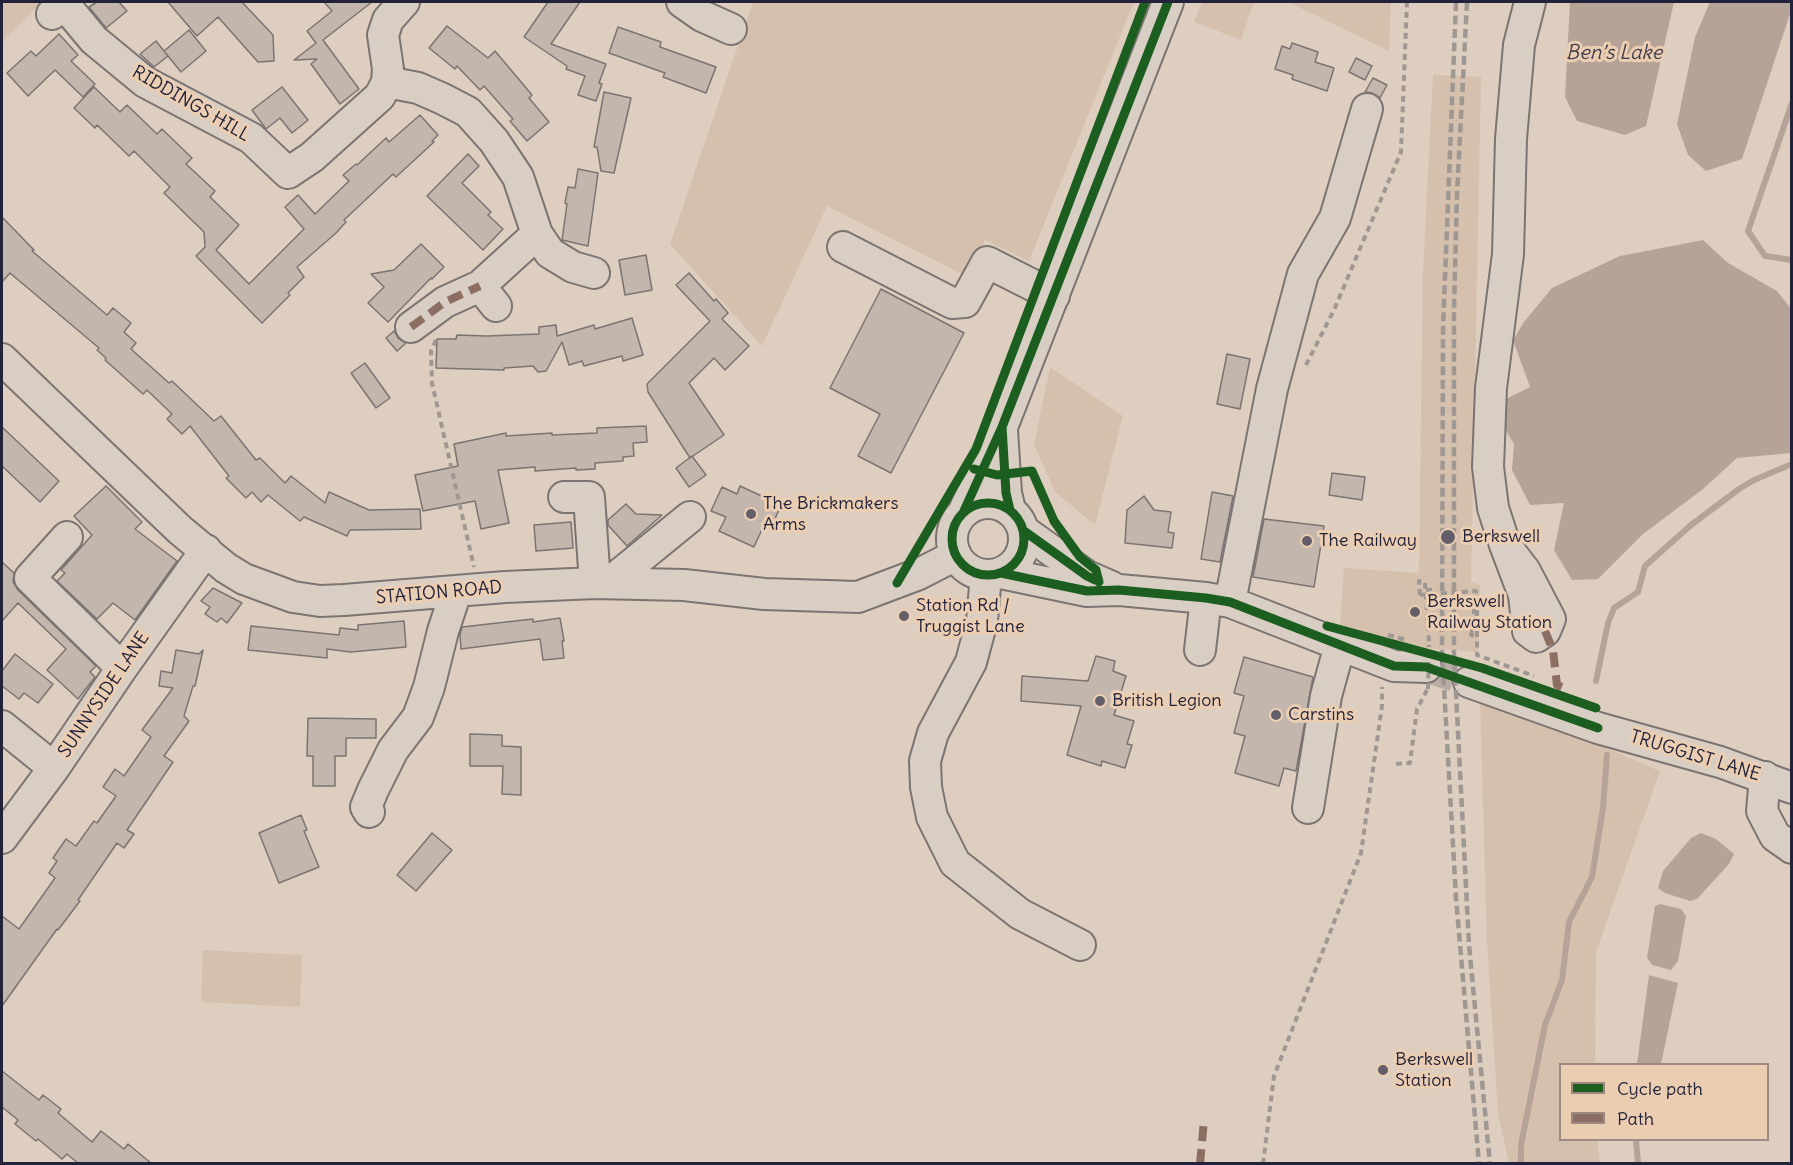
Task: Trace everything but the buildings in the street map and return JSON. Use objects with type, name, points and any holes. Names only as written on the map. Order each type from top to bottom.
[{"type":"street","points":[[404,2],[388,20],[383,35],[388,69],[387,82],[417,88],[468,112],[494,141],[518,177],[537,234],[550,253],[573,267],[594,273]]},
{"type":"street","points":[[682,2],[702,16],[731,29]]},
{"type":"street","points":[[1168,2],[1002,427],[963,513],[956,523],[952,534],[956,555],[970,571],[1087,591],[1119,590],[1218,600],[1394,666],[1426,655]]},
{"type":"street","points":[[1505,545],[1493,508],[1488,467],[1491,388],[1508,254],[1511,139],[1518,57],[1530,2]]},
{"type":"street","name":"RIDDINGS HILL","points":[[61,7],[94,40],[145,82],[251,138],[288,173],[312,157],[362,114],[380,96],[387,82]]},
{"type":"street","points":[[1200,650],[1218,600],[1303,274],[1335,218],[1367,109]]},
{"type":"street","points":[[411,327],[445,302],[488,296],[537,234]]},
{"type":"street","points":[[843,247],[952,303],[965,302],[987,262],[1054,296]]},
{"type":"street","name":"STATION ROAD","points":[[2,359],[180,530],[226,568],[244,579],[294,597],[320,601],[344,600],[602,583],[684,585],[764,594],[858,597],[919,574],[956,555]]},
{"type":"street","points":[[993,574],[1010,568],[1018,560],[1023,550],[1017,520],[1006,493],[1002,427]]},
{"type":"street","points":[[585,497],[602,583],[690,517]]},
{"type":"street","points":[[963,513],[982,503],[1001,505],[1087,576],[1119,590]]},
{"type":"street","points":[[67,537],[30,578],[122,668]]},
{"type":"street","name":"SUNNYSIDE LANE","points":[[2,838],[54,768],[206,550]]},
{"type":"street","points":[[993,574],[971,663],[933,733],[925,761],[926,787],[932,816],[955,863],[1020,914],[1080,945]]},
{"type":"street","points":[[369,812],[366,807],[393,750],[418,717],[429,687],[443,631],[468,591]]},
{"type":"street","points":[[1308,808],[1326,696],[1340,645]]},
{"type":"street","name":"TRUGGIST LANE","points":[[1481,677],[1598,728],[1720,762],[1778,783]]},
{"type":"street","points":[[2,726],[54,768]]},
{"type":"street","points":[[1778,783],[1762,811],[1775,836],[1791,848]]},
{"type":"path","points":[[440,330],[432,351],[432,383],[468,591]]},
{"type":"path","points":[[1396,764],[1410,763],[1417,709],[1428,689],[1426,655],[1426,590],[1425,582],[1419,581],[1420,595],[1476,591],[1471,635],[1476,637]]},
{"type":"path","points":[[1426,590],[1436,590]]},
{"type":"path","points":[[1460,605],[1477,606],[1477,655],[1536,682]]},
{"type":"path","points":[[1379,641],[1426,655]]},
{"type":"path","points":[[1481,677],[1536,682]]},
{"type":"path","points":[[1263,1164],[1274,1076],[1361,853],[1382,706],[1382,682]]},
{"type":"shaded area","points":[[2,2],[42,2],[2,42]]},
{"type":"shaded area","points":[[753,2],[1134,2],[1029,261],[985,240],[966,276],[827,206],[762,346],[670,244]]},
{"type":"shaded area","points":[[1202,2],[1254,2],[1241,40],[1194,22]]},
{"type":"shaded area","points":[[1288,2],[1391,2],[1389,51]]},
{"type":"shaded area","points":[[1433,75],[1481,77],[1471,582],[1480,585],[1478,652],[1426,648],[1340,628],[1344,568],[1419,573],[1423,273]]},
{"type":"shaded area","points":[[1050,367],[1123,416],[1095,525],[1055,492],[1034,444]]},
{"type":"shaded area","points":[[1480,702],[1574,734],[1660,771],[1596,952],[1595,1063],[1559,1063],[1559,1141],[1597,1141],[1600,1163],[1509,1163],[1498,1113],[1487,943]]},
{"type":"shaded area","points":[[203,950],[302,955],[300,1007],[201,1002]]},
{"type":"water","name":"Ben’s Lake","points":[[1570,2],[1674,2],[1646,126],[1625,135],[1577,121],[1565,97]]},
{"type":"water","points":[[1710,2],[1791,2],[1792,8],[1742,159],[1706,171],[1688,155],[1677,124],[1695,37]]},
{"type":"water","points":[[1703,240],[1728,263],[1777,291],[1791,309],[1791,453],[1737,458],[1703,489],[1643,534],[1598,579],[1572,580],[1554,550],[1564,503],[1530,505],[1512,470],[1514,444],[1499,420],[1506,399],[1530,387],[1513,340],[1524,322],[1552,288],[1620,256]]},
{"type":"water","points":[[1701,833],[1716,839],[1734,854],[1729,864],[1697,899],[1690,901],[1665,893],[1658,888],[1663,871],[1691,838]]},
{"type":"water","points":[[1660,904],[1681,909],[1686,916],[1678,961],[1671,970],[1652,965],[1647,958],[1655,906]]},
{"type":"water","points":[[1649,975],[1678,983],[1661,1063],[1637,1063]]},
{"type":"waterway","points":[[1792,103],[1748,231],[1765,256],[1792,260]]},
{"type":"waterway","points":[[1596,681],[1608,623],[1614,608],[1638,592],[1645,566],[1691,525],[1739,489],[1792,464]]},
{"type":"waterway","points":[[1521,1164],[1521,1145],[1545,1025],[1562,980],[1569,922],[1592,877],[1603,808],[1607,755]]},
{"type":"waterway","points":[[1636,1141],[1638,1164]]},
{"type":"tunnel","points":[[1426,667],[1469,682]]},
{"type":"railway","points":[[1456,2],[1443,328],[1442,652],[1456,898],[1479,1164]]},
{"type":"railway","points":[[1467,2],[1457,194],[1454,309],[1454,654],[1469,945],[1490,1164]]},
{"type":"marked path","points":[[411,327],[445,302],[480,286]]},
{"type":"marked path","points":[[1545,631],[1553,650],[1557,685],[1569,690]]},
{"type":"marked path","points":[[1200,1164],[1204,1120]]},
{"type":"cycle path","points":[[897,583],[976,449],[1145,2]]},
{"type":"cycle path","points":[[963,513],[1002,427],[1168,2]]},
{"type":"cycle path","points":[[1002,427],[1006,493],[1010,510]]},
{"type":"cycle path","points":[[974,469],[997,475],[1032,471],[1054,521],[1080,557],[1096,570],[1099,582]]},
{"type":"cycle path","points":[[988,503],[1008,509],[1018,519],[1024,539],[1018,559],[1008,569],[988,575],[968,569],[958,559],[952,539],[958,519],[968,509],[988,503]]},
{"type":"cycle path","points":[[1024,531],[1095,580]]},
{"type":"cycle path","points":[[1001,573],[1087,591],[1119,590],[1230,602],[1394,666],[1426,667],[1598,728]]},
{"type":"cycle path","points":[[1327,626],[1482,668],[1596,708]]},
{"type":"place","name":"The Brickmakers Arms","points":[[751,514]]},
{"type":"place","name":"Berkswell","points":[[1448,537]]},
{"type":"place","name":"The Railway","points":[[1307,541]]},
{"type":"place","name":"Berkswell Railway Station","points":[[1415,612]]},
{"type":"place","name":"Station Rd / Truggist Lane","points":[[904,616]]},
{"type":"place","name":"British Legion","points":[[1100,701]]},
{"type":"place","name":"Carstins","points":[[1276,715]]},
{"type":"place","name":"Berkswell Station","points":[[1383,1070]]}]
